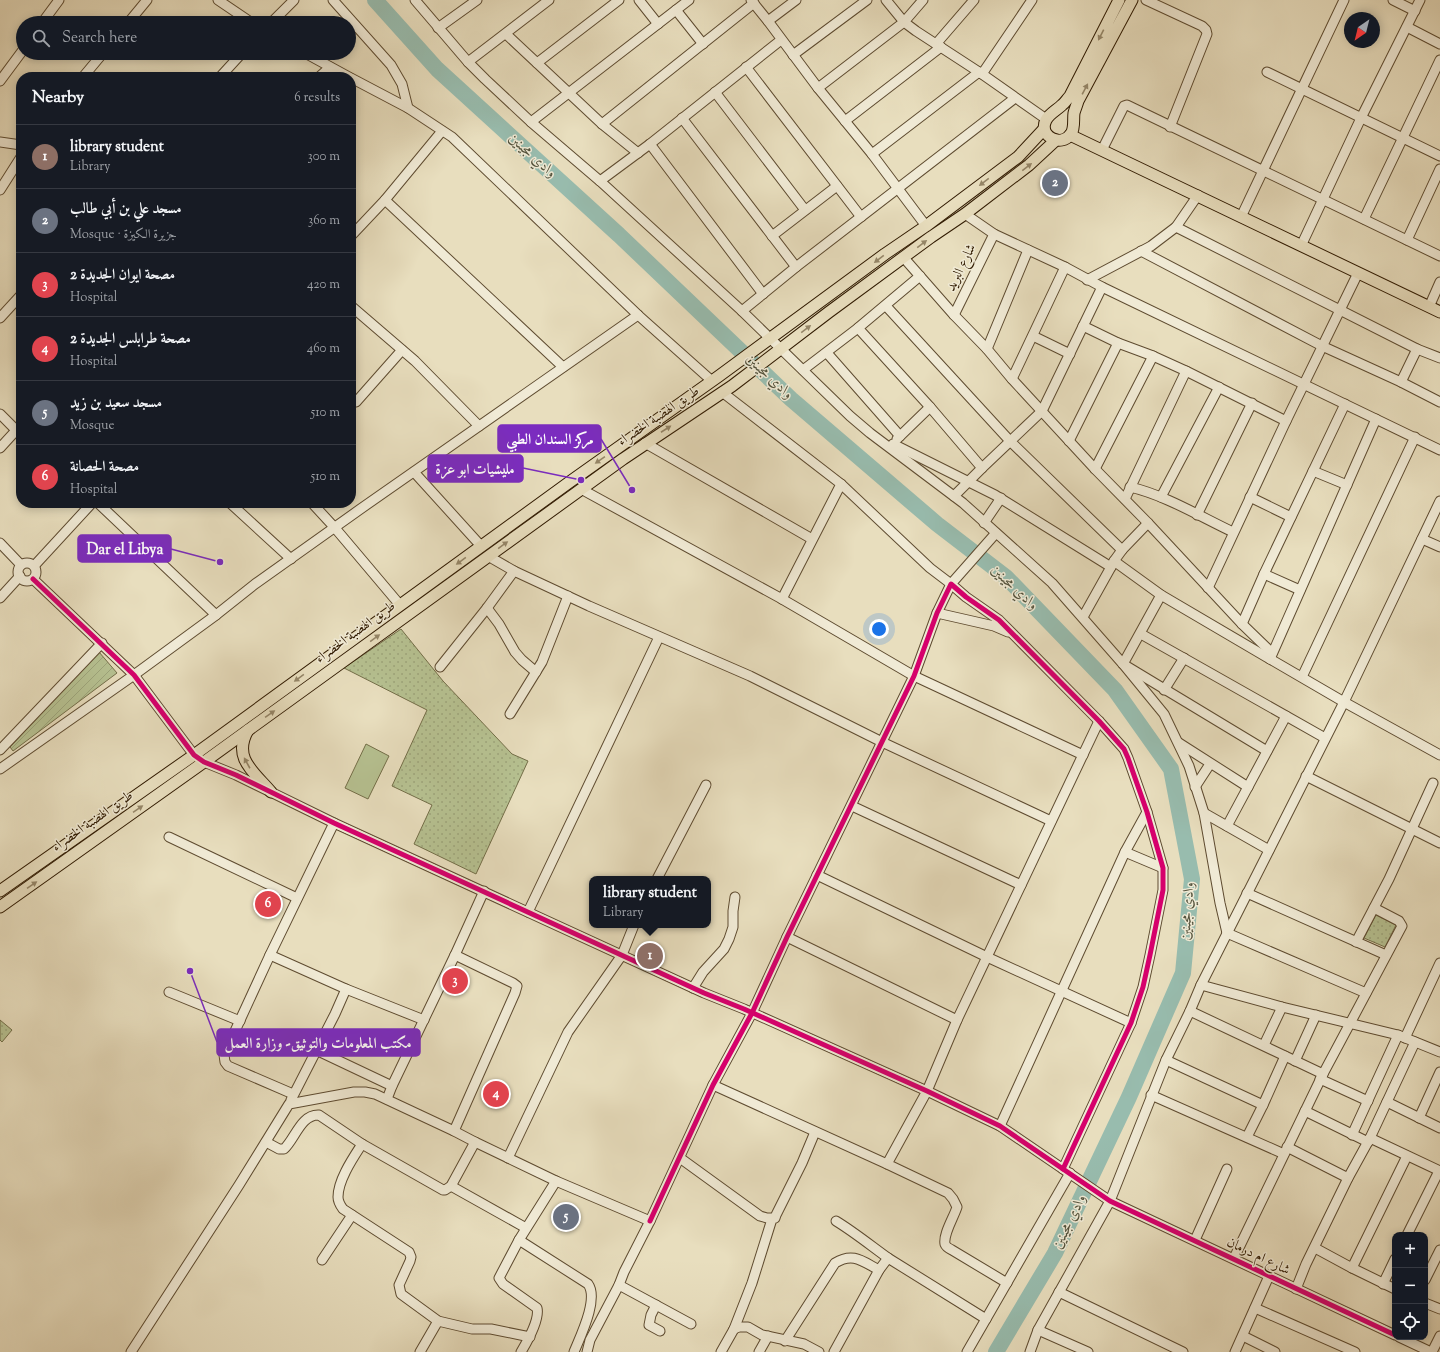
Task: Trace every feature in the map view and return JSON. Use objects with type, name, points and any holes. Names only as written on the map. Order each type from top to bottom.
[{"type":"main road","name":"طريق الهضبة الخضراء","points":[[0,891],[194,754],[481,546],[716,379],[1018,157],[1070,96],[1119,0]]},
{"type":"main road","points":[[1132,0],[1078,101],[1074,112],[1072,130],[1064,140],[1056,140],[1049,136],[1048,120],[1057,112],[1066,114],[1070,117],[1072,130],[1102,150],[1440,312]]},
{"type":"main road","name":"طريق الهضبة الخضراء","points":[[0,907],[204,762],[623,458],[732,386],[777,351],[1030,165],[1056,140]]},
{"type":"main road","points":[[617,449],[623,458]]},
{"type":"main road","points":[[249,728],[245,736],[242,753],[248,767],[271,792]]},
{"type":"street","points":[[47,16],[59,0]]},
{"type":"street","points":[[134,16],[147,0]]},
{"type":"street","points":[[218,0],[242,16]]},
{"type":"street","points":[[277,16],[294,0]]},
{"type":"street","points":[[333,0],[347,16]]},
{"type":"street","points":[[415,0],[468,62],[531,122],[600,181],[742,311],[769,340],[777,351],[803,370],[850,416],[890,445],[996,532],[1052,583],[1083,617],[1164,714],[1189,766],[1204,813],[1218,896],[1227,933]]},
{"type":"street","points":[[438,28],[477,0]]},
{"type":"street","points":[[468,62],[549,0]]},
{"type":"street","points":[[537,63],[619,0]]},
{"type":"street","points":[[639,0],[658,24]]},
{"type":"street","points":[[531,122],[689,0]]},
{"type":"street","points":[[768,21],[796,0]]},
{"type":"street","points":[[793,55],[867,0]]},
{"type":"street","points":[[886,0],[904,22],[916,31],[1048,120]]},
{"type":"street","points":[[818,88],[904,22],[923,0]]},
{"type":"street","points":[[845,121],[938,46],[974,0]]},
{"type":"street","points":[[872,154],[980,73],[1032,0]]},
{"type":"street","points":[[1146,0],[1202,26],[1206,30],[1207,34],[1170,127]]},
{"type":"street","points":[[1241,217],[1344,0]]},
{"type":"street","points":[[1393,0],[1415,11]]},
{"type":"street","points":[[1301,246],[1420,0]]},
{"type":"street","points":[[602,124],[703,44],[753,2],[818,88],[872,154],[926,226]]},
{"type":"street","points":[[676,10],[703,44]]},
{"type":"street","points":[[356,26],[391,65],[402,84],[408,108]]},
{"type":"street","points":[[1407,27],[1440,44]]},
{"type":"street","points":[[506,34],[602,124],[638,153]]},
{"type":"street","points":[[600,181],[650,144],[781,40]]},
{"type":"street","points":[[0,81],[16,59]]},
{"type":"street","points":[[87,72],[97,60]]},
{"type":"street","points":[[225,72],[236,60]]},
{"type":"street","points":[[318,60],[341,72]]},
{"type":"street","points":[[1364,219],[1440,60]]},
{"type":"street","points":[[324,72],[330,66]]},
{"type":"street","points":[[746,67],[861,217]]},
{"type":"street","points":[[1266,72],[1440,156]]},
{"type":"street","points":[[356,80],[408,108],[452,137],[638,315],[716,379]]},
{"type":"street","points":[[715,92],[805,210]]},
{"type":"street","points":[[742,311],[796,267],[1015,98]]},
{"type":"street","points":[[1102,150],[1125,105],[1440,256]]},
{"type":"street","points":[[682,118],[796,267]]},
{"type":"street","points":[[356,231],[386,200],[442,131]]},
{"type":"street","points":[[0,142],[16,144]]},
{"type":"street","points":[[650,144],[764,294]]},
{"type":"street","points":[[0,190],[16,165]]},
{"type":"street","points":[[1407,240],[1440,169]]},
{"type":"street","points":[[772,236],[837,186]]},
{"type":"street","points":[[1087,280],[1141,251],[1176,227],[1198,195]]},
{"type":"street","points":[[386,200],[563,367]]},
{"type":"street","points":[[965,214],[994,234],[1065,267],[1087,280],[1440,450]]},
{"type":"street","points":[[1176,227],[1417,349],[1440,358]]},
{"type":"street","name":"شارع البريد","points":[[954,315],[994,234]]},
{"type":"street","points":[[987,348],[1028,250]]},
{"type":"street","points":[[1141,251],[1322,346],[1401,382],[1440,402]]},
{"type":"street","points":[[904,258],[954,315],[987,348],[1012,379],[1271,656]]},
{"type":"street","points":[[1012,379],[1065,267]]},
{"type":"street","points":[[1208,588],[1233,532],[1358,273]]},
{"type":"street","points":[[803,370],[886,306],[920,276]]},
{"type":"street","points":[[1429,307],[1440,282]]},
{"type":"street","points":[[954,496],[1042,411],[1102,287]]},
{"type":"street","points":[[0,318],[16,300]]},
{"type":"street","points":[[886,306],[1010,441],[1122,550]]},
{"type":"street","points":[[356,310],[402,350],[479,426]]},
{"type":"street","points":[[0,769],[134,675],[216,615],[255,584],[638,315]]},
{"type":"street","points":[[1083,326],[1118,343],[1153,356],[1186,371],[1286,421]]},
{"type":"street","points":[[858,328],[930,407],[982,468]]},
{"type":"street","points":[[1032,336],[1070,354]]},
{"type":"street","points":[[1070,441],[1118,343]]},
{"type":"street","points":[[1401,382],[1417,349]]},
{"type":"street","points":[[356,402],[402,350]]},
{"type":"street","points":[[827,353],[900,436]]},
{"type":"street","points":[[1095,469],[1153,356]]},
{"type":"street","points":[[1125,499],[1186,371]]},
{"type":"street","points":[[1161,497],[1218,388]]},
{"type":"street","points":[[722,392],[841,484],[930,568],[966,597],[999,620],[1099,721],[1124,749],[1128,758],[1147,812],[1163,868],[1163,890],[1150,955],[1143,987],[1131,1023],[1069,1173],[967,1352]]},
{"type":"street","points":[[1198,515],[1252,403]]},
{"type":"street","points":[[1242,624],[1344,404]]},
{"type":"street","points":[[890,445],[930,407]]},
{"type":"street","points":[[0,414],[16,425]]},
{"type":"street","points":[[1271,656],[1376,419]]},
{"type":"street","points":[[0,448],[16,430]]},
{"type":"street","points":[[1302,677],[1415,437]]},
{"type":"street","points":[[645,443],[812,539]]},
{"type":"street","points":[[890,445],[1001,498],[1112,564],[1161,596],[1271,656],[1302,677],[1344,702],[1440,755]]},
{"type":"street","points":[[1313,471],[1347,485]]},
{"type":"street","points":[[414,472],[481,546]]},
{"type":"street","points":[[782,599],[841,484]]},
{"type":"street","points":[[1130,487],[1161,497],[1233,532]]},
{"type":"street","points":[[581,489],[782,599],[914,676],[1083,755]]},
{"type":"street","points":[[1250,497],[1291,517]]},
{"type":"street","points":[[984,522],[1001,498]]},
{"type":"street","points":[[1030,1352],[1038,1330],[1107,1199],[1166,1060],[1201,985],[1344,702],[1440,501]]},
{"type":"street","points":[[34,566],[87,508]]},
{"type":"street","points":[[103,508],[216,615]]},
{"type":"street","points":[[235,508],[291,560]]},
{"type":"street","points":[[317,508],[400,605]]},
{"type":"street","points":[[1083,617],[1112,564],[1122,550],[1148,523]]},
{"type":"street","points":[[587,1352],[590,1340],[619,1286],[624,1272],[680,1158],[713,1085],[752,1013],[787,937],[914,676],[937,613],[951,584],[996,532]]},
{"type":"street","points":[[1422,539],[1440,547]]},
{"type":"street","points":[[0,543],[21,565]]},
{"type":"street","points":[[488,556],[514,571],[568,596],[750,676],[882,742],[1051,821]]},
{"type":"street","points":[[29,563],[34,566],[36,574],[32,579],[24,580],[20,576],[19,571],[21,565],[29,563]]},
{"type":"street","points":[[440,667],[488,608],[514,571]]},
{"type":"street","points":[[1264,574],[1300,590]]},
{"type":"street","points":[[0,598],[20,576]]},
{"type":"street","name":"شارع ام درمان","points":[[32,579],[134,675],[194,754],[204,762],[693,988],[928,1091],[1000,1126],[1107,1199],[1392,1334]]},
{"type":"street","points":[[510,714],[536,672],[548,647],[568,596]]},
{"type":"street","points":[[1123,664],[1161,596]]},
{"type":"street","points":[[488,608],[515,652],[536,672]]},
{"type":"street","points":[[937,613],[994,626],[1013,634]]},
{"type":"street","points":[[1141,634],[1325,738]]},
{"type":"street","points":[[528,912],[659,637]]},
{"type":"street","points":[[0,750],[102,644]]},
{"type":"street","points":[[1164,690],[1184,658]]},
{"type":"street","points":[[1123,664],[1267,751]]},
{"type":"street","points":[[1227,826],[1286,716]]},
{"type":"street","points":[[887,1164],[928,1091],[957,1020],[1099,721]]},
{"type":"street","points":[[1177,742],[1248,787]]},
{"type":"street","points":[[1196,787],[1210,764]]},
{"type":"street","points":[[1306,776],[1440,843]]},
{"type":"street","points":[[1356,942],[1413,829],[1433,783]]},
{"type":"street","points":[[659,876],[706,785]]},
{"type":"street","points":[[852,806],[1021,885]]},
{"type":"street","points":[[1000,1126],[1125,852],[1147,812]]},
{"type":"street","points":[[1204,813],[1269,850]]},
{"type":"street","points":[[293,1094],[228,1066],[224,1058],[225,1052],[270,955],[325,838],[334,823]]},
{"type":"street","points":[[169,836],[298,898]]},
{"type":"street","points":[[1125,852],[1163,868]]},
{"type":"street","points":[[817,875],[1061,992],[1131,1023]]},
{"type":"street","points":[[387,1100],[392,1086],[484,891]]},
{"type":"street","points":[[1247,892],[1386,955]]},
{"type":"street","points":[[693,988],[703,972],[724,949],[729,939],[733,927],[735,897]]},
{"type":"street","points":[[1234,1258],[1321,1077],[1402,926],[1402,923],[1399,921],[1374,908]]},
{"type":"street","points":[[508,1158],[568,1032],[622,955],[633,928]]},
{"type":"street","points":[[1227,933],[1366,993]]},
{"type":"street","points":[[787,937],[957,1020]]},
{"type":"street","points":[[270,955],[346,989],[424,1020]]},
{"type":"street","points":[[454,1131],[516,993],[517,986],[455,955]]},
{"type":"street","points":[[1352,1135],[1374,1087],[1440,963]]},
{"type":"street","points":[[1201,985],[1401,1037],[1440,1052]]},
{"type":"street","points":[[131,1352],[289,1104],[346,989]]},
{"type":"street","points":[[169,992],[240,1021]]},
{"type":"street","points":[[1264,1046],[1282,1007]]},
{"type":"street","points":[[1190,1011],[1295,1060],[1321,1077],[1368,1101]]},
{"type":"street","points":[[1295,1060],[1316,1015]]},
{"type":"street","points":[[1296,1289],[1306,1264],[1348,1178],[1369,1140],[1415,1042]]},
{"type":"street","points":[[316,1050],[392,1086]]},
{"type":"street","points":[[1246,1137],[1263,1105],[1285,1056]]},
{"type":"street","points":[[1166,1060],[1263,1105]]},
{"type":"street","points":[[1419,1118],[1440,1072]]},
{"type":"street","points":[[713,1085],[948,1193],[957,1207],[947,1231],[946,1245],[1007,1283]]},
{"type":"street","points":[[1374,1087],[1389,1099],[1419,1118],[1440,1128]]},
{"type":"street","points":[[289,1104],[354,1092],[365,1092],[387,1100],[454,1131],[556,1181],[650,1221]]},
{"type":"street","points":[[1151,1095],[1246,1137],[1285,1150],[1348,1178]]},
{"type":"street","points":[[1305,1111],[1352,1135],[1369,1140],[1439,1171],[1408,1232]]},
{"type":"street","points":[[266,1142],[279,1149],[284,1149],[306,1120],[310,1116],[315,1115],[362,1144],[443,1190],[446,1190],[451,1186],[475,1142]]},
{"type":"street","points":[[721,1352],[734,1329],[752,1283],[772,1219],[775,1218],[780,1208],[815,1132]]},
{"type":"street","points":[[362,1144],[350,1162],[341,1182],[338,1199],[342,1209],[409,1252],[411,1257],[400,1285],[401,1294],[438,1321],[472,1329],[491,1329],[530,1337]]},
{"type":"street","points":[[1352,1268],[1407,1156]]},
{"type":"street","points":[[680,1158],[760,1216],[772,1219]]},
{"type":"street","points":[[1196,1240],[1227,1168]]},
{"type":"street","points":[[521,1352],[530,1337],[538,1314],[537,1308],[502,1284],[499,1278],[526,1228],[556,1181]]},
{"type":"street","points":[[451,1186],[526,1228]]},
{"type":"street","points":[[322,1260],[352,1215]]},
{"type":"street","points":[[836,1221],[858,1234],[866,1243],[888,1258],[986,1319]]},
{"type":"street","points":[[519,1240],[588,1284],[590,1288],[589,1314],[574,1352]]},
{"type":"street","points":[[1315,1248],[1392,1288]]},
{"type":"street","points":[[1428,1274],[1440,1250]]},
{"type":"street","points":[[785,1341],[835,1263],[843,1258],[853,1257],[879,1270]]},
{"type":"street","points":[[834,1352],[879,1270],[888,1258]]},
{"type":"street","points":[[1383,1284],[1392,1265]]},
{"type":"street","points":[[1236,1352],[1269,1276]]},
{"type":"street","points":[[619,1286],[691,1324]]},
{"type":"street","points":[[1059,1292],[1183,1352]]},
{"type":"street","points":[[1428,1304],[1440,1309]]},
{"type":"street","points":[[656,1305],[651,1315],[649,1325],[660,1331]]},
{"type":"street","points":[[1255,1308],[1354,1352]]},
{"type":"street","points":[[420,1352],[438,1321]]},
{"type":"street","points":[[734,1329],[739,1327],[748,1327],[768,1336],[804,1344],[819,1352]]},
{"type":"street","points":[[1038,1330],[1088,1352]]},
{"type":"street","points":[[759,1352],[768,1336]]},
{"type":"street","points":[[1243,1336],[1275,1352]]},
{"type":"street","points":[[1406,1340],[1432,1352],[1440,1336]]},
{"type":"green space","points":[[401,629],[443,681],[512,754],[528,761],[476,874],[414,844],[432,805],[392,786],[427,710],[344,668]]},
{"type":"green space","points":[[99,652],[117,673],[13,751],[10,747]]},
{"type":"green space","points":[[366,744],[389,756],[368,799],[345,788]]},
{"type":"green space","points":[[1376,915],[1396,925],[1385,947],[1364,938]]},
{"type":"green space","points":[[0,1020],[12,1030],[2,1042],[0,1040]]},
{"type":"waterway","name":"وادي مجينين","points":[[375,0],[437,69],[619,235],[791,399],[937,524],[1006,577],[1115,690],[1171,769],[1192,879],[1183,973],[1129,1097],[1055,1253],[996,1352]]},
{"type":"cycle path","points":[[33,579],[134,675],[194,755],[204,762],[236,775],[334,823],[704,993],[744,1009],[927,1091],[1000,1126],[1110,1201],[1392,1334]]},
{"type":"cycle path","points":[[650,1221],[713,1085],[752,1013],[787,937],[914,676],[937,613],[951,584],[966,597],[999,620],[1099,721],[1124,749],[1147,812],[1163,868],[1163,890],[1143,987],[1131,1023],[1063,1169]]},
{"type":"place","name":"مسجد علي بن أبي طالب","points":[[1055,183]]},
{"type":"place","name":"مليشيات ابو عزة","points":[[581,480]]},
{"type":"place","name":"مركز السندان الطبي","points":[[632,490]]},
{"type":"place","name":"Dar el Libya","points":[[220,562]]},
{"type":"place","name":"مصحة الحصانة","points":[[268,904]]},
{"type":"place","name":"library student","points":[[650,956]]},
{"type":"place","name":"مكتب المعلومات والتوثيق- وزارة العمل","points":[[190,971]]},
{"type":"place","name":"مصحة ايوان الجديدة 2","points":[[455,981]]},
{"type":"place","name":"مصحة طرابلس الجديدة 2","points":[[496,1094]]},
{"type":"place","name":"مسجد سعيد بن زيد","points":[[566,1217]]}]
